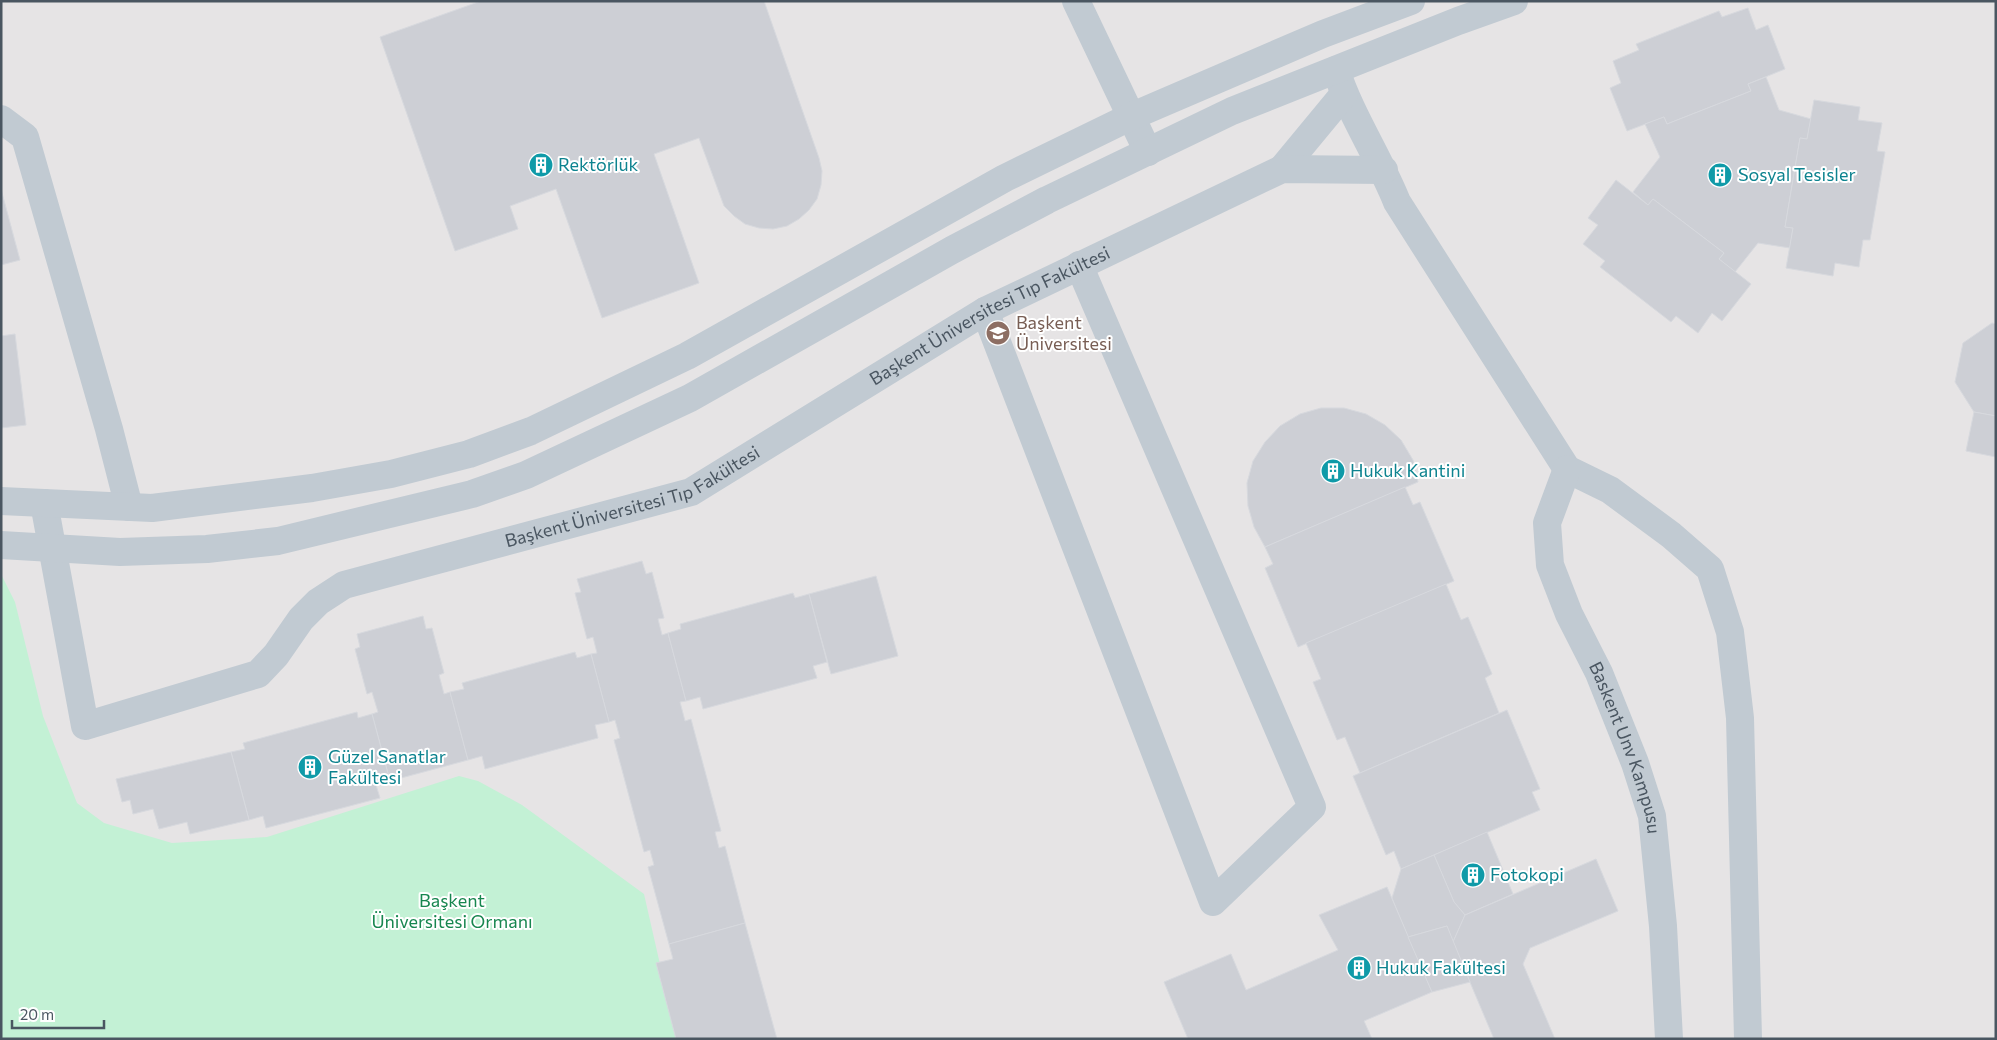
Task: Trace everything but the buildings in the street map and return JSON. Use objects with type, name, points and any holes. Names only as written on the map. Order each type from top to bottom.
[{"type":"street","points":[[1076,1],[1148,152]]},
{"type":"street","points":[[1,501],[152,508],[312,488],[390,474],[469,454],[531,432],[688,356],[1005,178],[1130,117],[1323,34],[1411,1]]},
{"type":"street","points":[[1282,169],[1340,82],[1380,52],[1514,1]]},
{"type":"street","points":[[1367,17],[1380,52]]},
{"type":"street","points":[[1323,34],[1340,82],[1384,170],[1397,202],[1567,469],[1610,490],[1671,535],[1710,569],[1730,632],[1740,718],[1748,1039]]},
{"type":"street","points":[[1,545],[120,552],[207,549],[278,541],[472,494],[526,475],[690,398],[952,250],[1047,200],[1232,110],[1340,82]]},
{"type":"street","points":[[1,119],[25,137],[109,429],[129,508]]},
{"type":"street","name":"Başkent Üniversitesi Tıp Fakültesi","points":[[44,503],[85,726],[258,674],[276,655],[301,620],[318,602],[344,585],[691,492],[985,311],[1079,264],[1282,169],[1384,170]]},
{"type":"street","points":[[985,311],[1213,902],[1312,807],[1079,264]]},
{"type":"street","name":"Baskent Unv Kampusu","points":[[1567,469],[1547,523],[1550,564],[1569,614],[1599,673],[1635,763],[1652,816],[1663,926],[1669,1039]]},
{"type":"shaded area","name":"Başkent Üniversitesi","points":[[1,1],[1996,1],[1996,1039],[127,1039],[1,664]]},
{"type":"green space","name":"Başkent Üniversitesi Ormanı","points":[[1,574],[15,602],[43,716],[77,803],[104,823],[172,843],[267,837],[459,776],[478,781],[522,805],[644,894],[677,1039],[1,1039]]},
{"type":"place","name":"Rektörlük","points":[[541,165]]},
{"type":"place","name":"Sosyal Tesisler","points":[[1720,175]]},
{"type":"place","name":"Başkent Üniversitesi","points":[[998,333]]},
{"type":"place","name":"Hukuk Kantini","points":[[1333,471]]},
{"type":"place","name":"Güzel Sanatlar Fakültesi","points":[[310,767]]},
{"type":"place","name":"Fotokopi","points":[[1473,875]]},
{"type":"place","name":"Hukuk Fakültesi","points":[[1359,968]]}]
